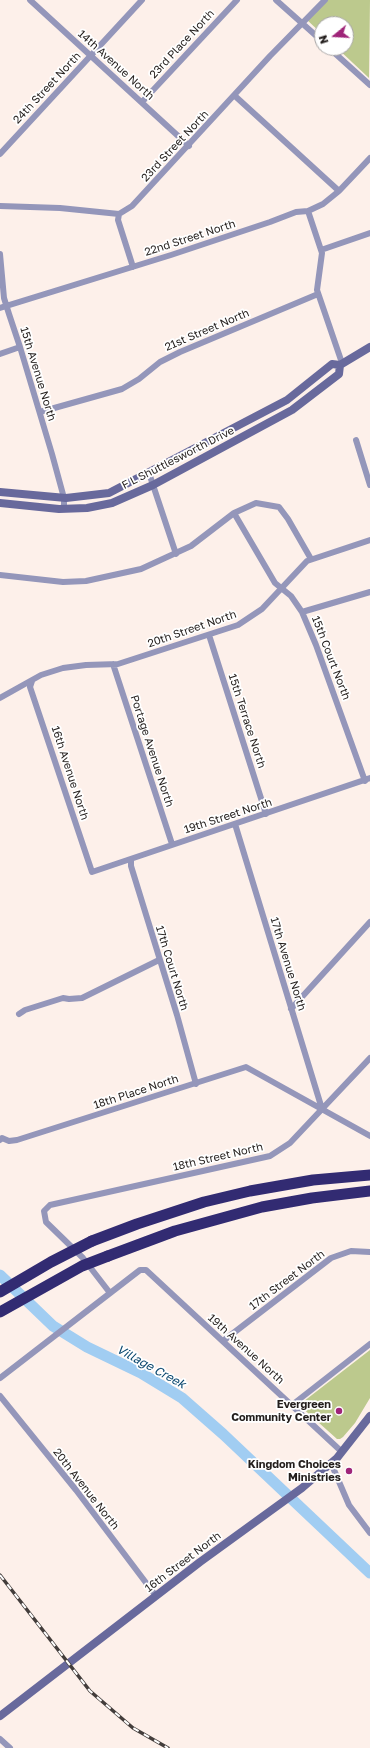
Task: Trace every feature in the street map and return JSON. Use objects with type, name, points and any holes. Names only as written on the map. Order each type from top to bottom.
[{"type":"highway","points":[[0,1292],[51,1262],[92,1241],[145,1221],[204,1202],[250,1191],[313,1180],[370,1175]]},
{"type":"highway","points":[[0,1312],[82,1266],[175,1231],[262,1207],[312,1198],[370,1191]]},
{"type":"main road","name":"F L Shuttlesworth Drive","points":[[0,492],[64,498],[89,497],[109,493],[286,400],[332,364],[341,364],[370,347]]},
{"type":"main road","name":"F L Shuttlesworth Drive","points":[[0,503],[64,509],[86,508],[112,503],[153,485],[292,410],[339,374],[341,364]]},
{"type":"main road","name":"16th Street North","points":[[0,1716],[156,1596],[302,1488],[342,1452],[370,1416]]},
{"type":"street","name":"14th Avenue North","points":[[30,0],[189,146]]},
{"type":"street","name":"24th Street North","points":[[0,154],[142,0]]},
{"type":"street","name":"23rd Place North","points":[[142,102],[237,0]]},
{"type":"street","points":[[276,0],[314,34]]},
{"type":"street","name":"23rd Street North","points":[[119,214],[132,206],[325,0]]},
{"type":"street","points":[[339,56],[370,85]]},
{"type":"street","points":[[235,96],[339,191]]},
{"type":"street","name":"22nd Street North","points":[[0,308],[133,267],[296,212],[308,211],[323,204],[339,191],[370,158]]},
{"type":"street","points":[[0,206],[60,208],[119,214],[118,220],[133,267]]},
{"type":"street","points":[[308,211],[321,250],[318,294],[341,364]]},
{"type":"street","points":[[321,250],[370,233]]},
{"type":"street","name":"15th Avenue North","points":[[0,254],[7,307],[40,412],[64,498],[64,509]]},
{"type":"street","name":"21st Street North","points":[[40,412],[122,389],[139,379],[160,362],[180,352],[318,294]]},
{"type":"street","points":[[0,354],[20,347]]},
{"type":"street","points":[[356,440],[370,485]]},
{"type":"street","points":[[149,473],[176,554]]},
{"type":"street","points":[[0,575],[63,582],[86,581],[141,569],[176,554],[190,546],[234,513],[256,503],[279,507],[288,518],[311,559]]},
{"type":"street","name":"15th Court North","points":[[234,513],[275,583],[291,596],[302,612],[368,780]]},
{"type":"street","name":"20th Street North","points":[[0,698],[41,675],[70,666],[118,664],[245,622],[262,609],[304,564],[311,559],[370,540]]},
{"type":"street","points":[[302,612],[370,592]]},
{"type":"street","name":"15th Terrace North","points":[[209,635],[266,814]]},
{"type":"street","name":"Portage Avenue North","points":[[113,664],[172,844]]},
{"type":"street","name":"16th Avenue North","points":[[32,681],[30,687],[92,872]]},
{"type":"street","name":"19th Street North","points":[[92,872],[172,844],[368,780]]},
{"type":"street","name":"17th Avenue North","points":[[235,824],[322,1109]]},
{"type":"street","name":"17th Court North","points":[[131,858],[131,866],[177,1015],[196,1084]]},
{"type":"street","points":[[292,1009],[370,922]]},
{"type":"street","points":[[19,1014],[25,1010],[63,998],[82,998],[159,960]]},
{"type":"street","name":"18th Street North","points":[[110,1293],[83,1258],[46,1222],[44,1211],[50,1205],[270,1156],[290,1143],[370,1058]]},
{"type":"street","name":"18th Place North","points":[[0,1138],[9,1141],[17,1140],[246,1067],[276,1085],[322,1109]]},
{"type":"street","points":[[322,1109],[370,1136]]},
{"type":"street","name":"17th Street North","points":[[223,1341],[331,1258],[351,1252],[370,1252]]},
{"type":"street","name":"19th Avenue North","points":[[110,1293],[140,1270],[146,1270],[342,1452]]},
{"type":"street","points":[[0,1378],[110,1293]]},
{"type":"street","points":[[292,1405],[370,1344]]},
{"type":"street","name":"20th Avenue North","points":[[0,1396],[76,1490],[156,1596]]},
{"type":"street","points":[[331,1463],[355,1516],[370,1533]]},
{"type":"street","points":[[0,1739],[10,1748]]},
{"type":"green space","points":[[325,0],[370,0],[369,78],[346,56],[354,56],[354,16],[314,16],[314,26],[306,19]]},
{"type":"green space","points":[[370,1350],[370,1398],[355,1423],[343,1437],[337,1439],[299,1405]]},
{"type":"waterway","name":"Village Creek","points":[[0,1275],[53,1326],[87,1347],[141,1373],[182,1398],[223,1434],[370,1573]]},
{"type":"railway","points":[[0,1575],[90,1691],[133,1728],[168,1748]]},
{"type":"place","name":"Evergreen Community Center","points":[[339,1411]]},
{"type":"place","name":"Kingdom Choices Ministries","points":[[349,1471]]}]
